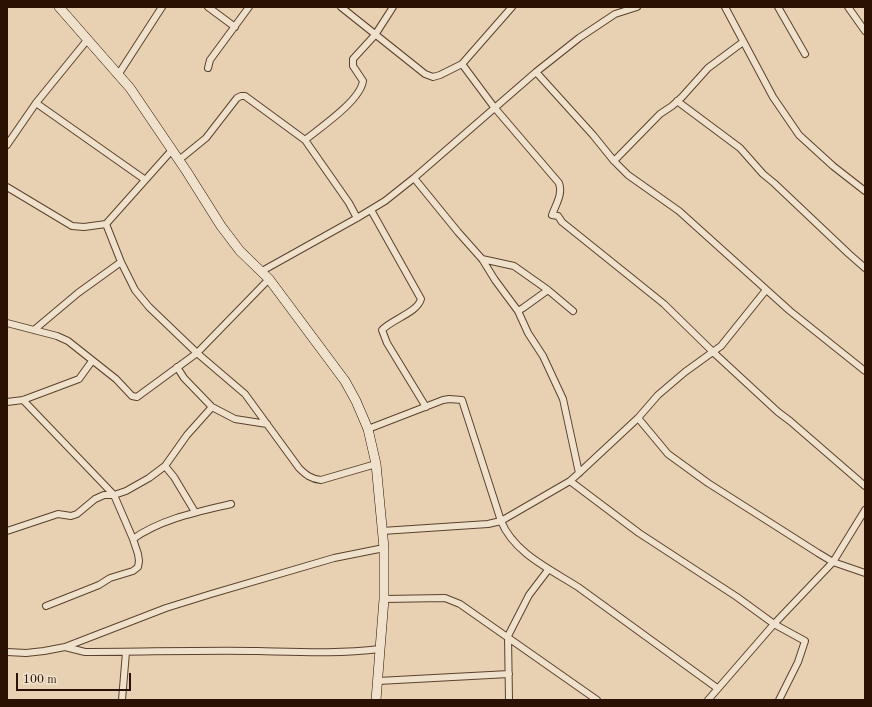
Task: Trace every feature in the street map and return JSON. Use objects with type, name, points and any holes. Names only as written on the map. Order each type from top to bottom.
[{"type":"street","points":[[59,7],[130,88],[179,160],[221,226],[240,250],[269,279],[345,381],[368,429],[376,464],[384,548],[384,599],[376,700]]},
{"type":"street","points":[[118,75],[162,7]]},
{"type":"street","points":[[208,7],[235,27]]},
{"type":"street","points":[[208,68],[210,60],[249,7]]},
{"type":"street","points":[[341,7],[374,35],[425,74],[433,77],[462,64],[512,7]]},
{"type":"street","points":[[305,140],[353,101],[362,88],[363,81],[353,66],[353,59],[374,35],[393,7]]},
{"type":"street","points":[[262,271],[371,210],[414,178],[494,107],[579,38],[615,14],[637,7]]},
{"type":"street","points":[[725,7],[773,96],[799,135],[833,166],[865,191]]},
{"type":"street","points":[[778,7],[805,54]]},
{"type":"street","points":[[848,7],[865,31]]},
{"type":"street","points":[[7,145],[36,103],[88,39]]},
{"type":"street","points":[[614,161],[660,114],[672,106],[708,68],[743,42]]},
{"type":"street","points":[[462,64],[494,107],[559,183],[561,194],[552,214],[558,216],[562,222],[664,304],[778,412],[865,486]]},
{"type":"street","points":[[536,72],[628,175],[679,211],[790,311],[865,371]]},
{"type":"street","points":[[179,160],[206,138],[241,96],[245,96],[305,140],[349,203],[357,218]]},
{"type":"street","points":[[677,101],[740,148],[763,174],[848,254],[865,268]]},
{"type":"street","points":[[36,103],[144,179]]},
{"type":"street","points":[[7,187],[72,226],[84,227],[106,224],[144,179],[172,150]]},
{"type":"street","points":[[414,178],[482,259],[518,311],[528,333],[543,356],[563,398],[579,473]]},
{"type":"street","points":[[371,210],[421,299],[420,304],[386,325],[382,330],[387,343],[426,407]]},
{"type":"street","points":[[106,224],[121,262],[135,290],[149,307],[197,353],[245,394],[299,468],[307,476],[312,479],[321,480],[376,464]]},
{"type":"street","points":[[482,259],[514,266],[548,290],[573,312]]},
{"type":"street","points":[[34,330],[78,293],[121,262]]},
{"type":"street","points":[[7,323],[57,336],[68,341],[135,397],[197,353],[269,279]]},
{"type":"street","points":[[518,311],[548,290]]},
{"type":"street","points":[[382,531],[501,522],[570,481],[638,418],[658,395],[685,372],[721,346],[766,290]]},
{"type":"street","points":[[7,402],[23,400],[79,378],[92,361]]},
{"type":"street","points":[[177,367],[184,378],[212,407],[235,419],[267,424]]},
{"type":"street","points":[[23,400],[114,495],[133,539],[139,561],[138,567],[133,571],[110,578],[99,585],[46,606]]},
{"type":"street","points":[[368,429],[443,400],[462,400],[501,522],[506,532],[517,545],[548,570],[578,587],[717,688]]},
{"type":"street","points":[[7,531],[58,514],[71,516],[77,514],[95,499],[104,495],[114,495],[126,491],[149,478],[164,466],[187,435],[212,407]]},
{"type":"street","points":[[638,418],[668,454],[714,487],[833,562],[865,573]]},
{"type":"street","points":[[164,466],[174,477],[195,512]]},
{"type":"street","points":[[570,481],[639,533],[737,597],[774,624],[805,641],[798,662],[780,700]]},
{"type":"street","points":[[133,539],[145,530],[161,523],[195,512],[231,504]]},
{"type":"street","points":[[708,700],[774,624],[833,562],[865,510]]},
{"type":"street","points":[[7,652],[26,653],[64,647],[166,608],[211,594],[334,558],[384,548]]},
{"type":"street","points":[[509,700],[508,636],[529,595],[548,570]]},
{"type":"street","points":[[384,599],[445,598],[460,604],[508,636],[597,700]]},
{"type":"street","points":[[64,647],[85,652],[258,651],[336,653],[380,649]]},
{"type":"street","points":[[122,700],[126,652]]},
{"type":"street","points":[[378,681],[509,674]]}]
